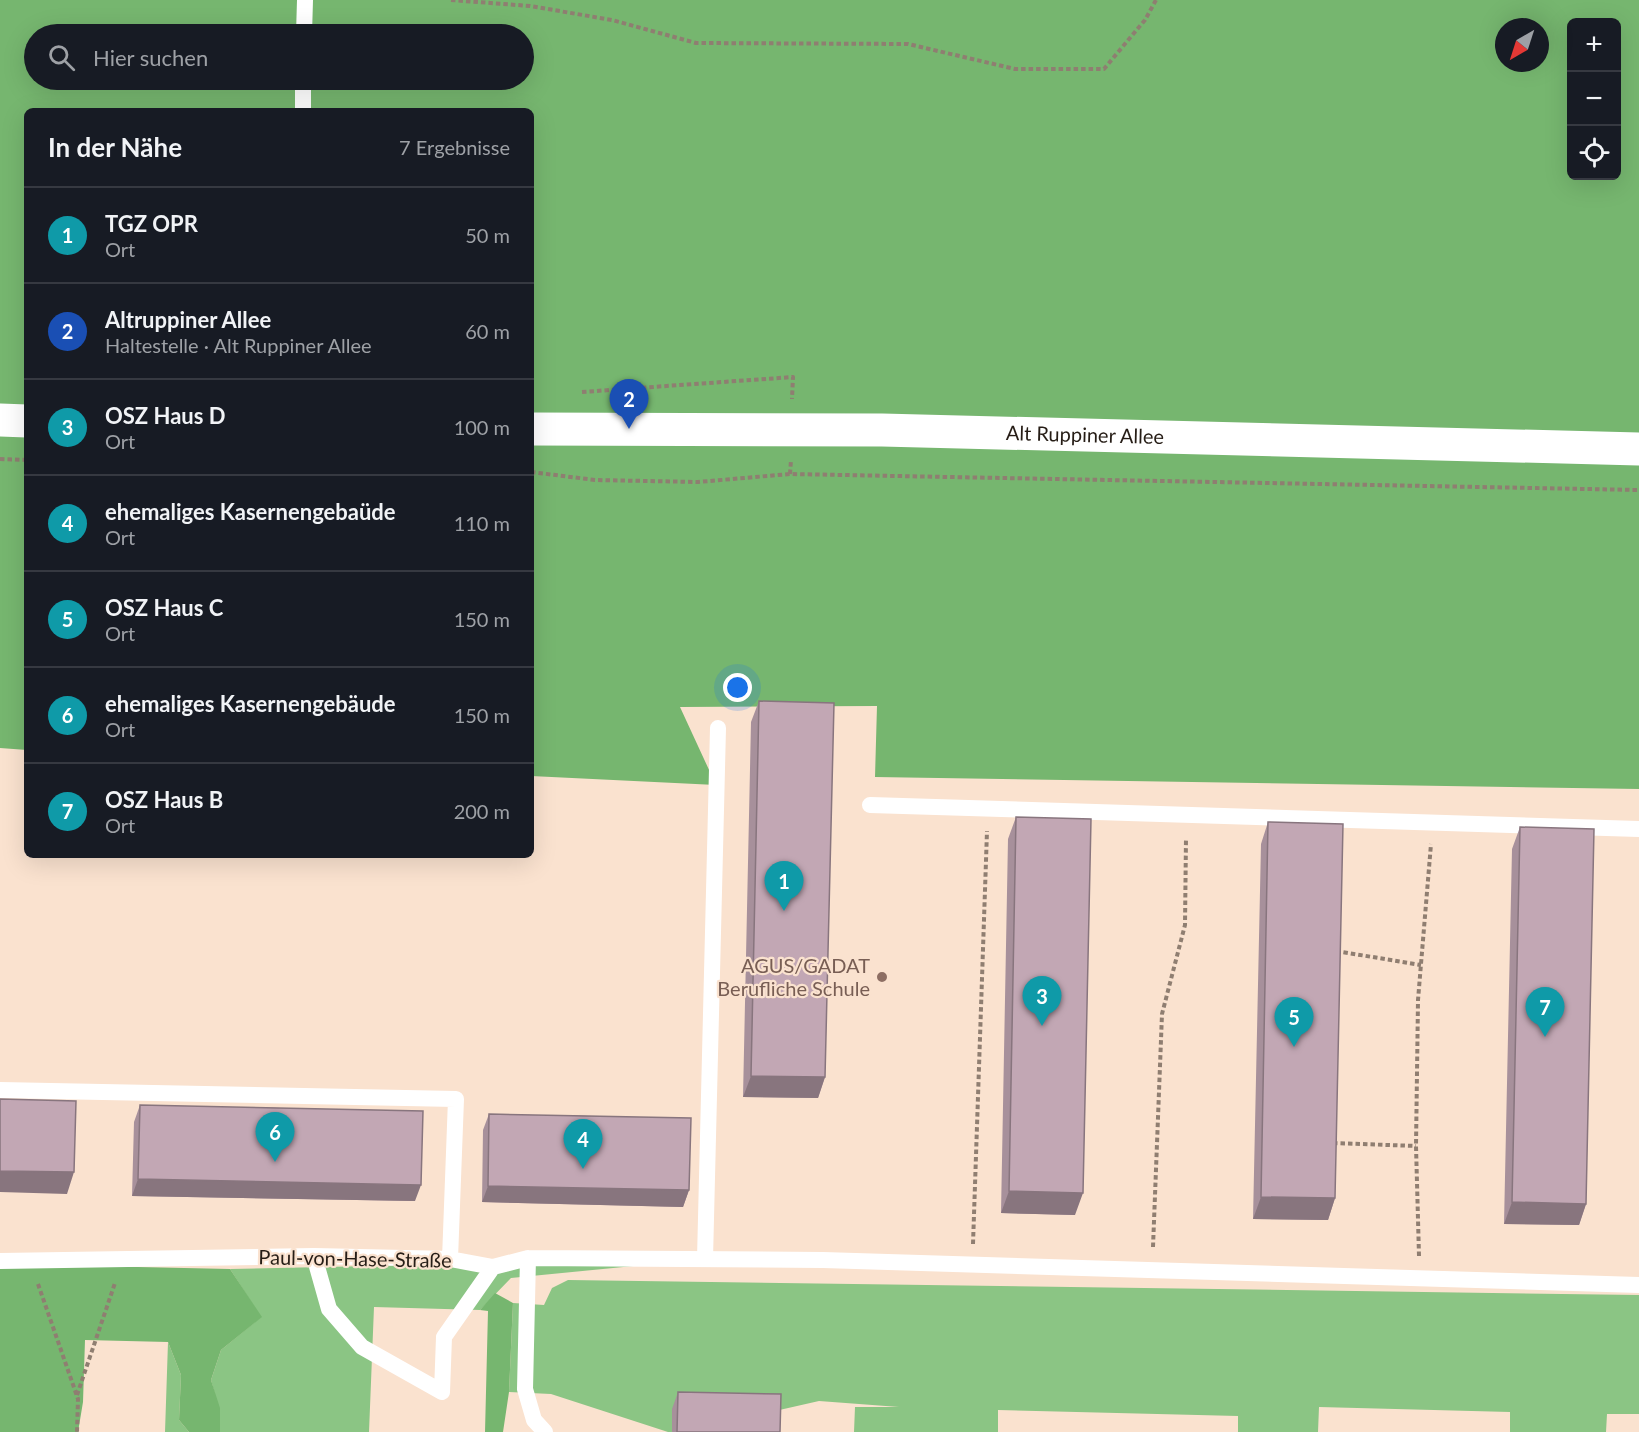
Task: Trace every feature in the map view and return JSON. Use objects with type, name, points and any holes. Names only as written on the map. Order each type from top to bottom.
[{"type":"main road","points":[[0,420],[24,421]]},
{"type":"main road","name":"Alt Ruppiner Allee","points":[[534,429],[894,430],[1639,449]]},
{"type":"lane","points":[[304,24],[305,0]]},
{"type":"lane","points":[[303,90],[303,108]]},
{"type":"lane","points":[[705,1259],[718,728]]},
{"type":"lane","points":[[870,805],[1639,829]]},
{"type":"lane","points":[[0,1090],[456,1099],[450,1259]]},
{"type":"lane","points":[[314,1256],[329,1309],[362,1347],[442,1392],[444,1338],[493,1267]]},
{"type":"lane","name":"Paul-von-Hase-Straße","points":[[0,1261],[314,1256],[450,1259],[493,1267],[528,1258],[853,1261],[1152,1272],[1639,1285]]},
{"type":"lane","points":[[528,1258],[525,1389],[534,1420],[545,1432]]},
{"type":"path","points":[[451,0],[530,6],[600,18],[696,43],[908,44],[1015,69],[1104,69],[1145,20],[1156,0]]},
{"type":"path","points":[[0,459],[24,460]]},
{"type":"path","points":[[534,472],[595,480],[698,482],[790,474],[1639,490]]},
{"type":"path","points":[[973,1265],[987,808]]},
{"type":"path","points":[[1152,1272],[1162,1014],[1185,925],[1186,815]]},
{"type":"path","points":[[1420,1280],[1416,1146],[1421,965],[1431,835]]},
{"type":"path","points":[[1333,950],[1421,965]]},
{"type":"path","points":[[1329,1143],[1416,1146]]},
{"type":"path","points":[[77,1432],[77,1395],[122,1259]]},
{"type":"path","points":[[30,1261],[77,1395]]},
{"type":"green space","points":[[0,0],[1639,0],[1639,789],[875,777],[877,706],[680,707],[716,785],[534,776],[534,108],[24,108],[24,750],[0,748]]},
{"type":"green space","points":[[705,1259],[511,1278],[480,1310],[374,1307],[369,1432],[220,1432],[220,1413],[211,1380],[221,1350],[261,1317],[230,1269]]},
{"type":"green space","points":[[0,1264],[230,1269],[262,1317],[221,1350],[211,1380],[220,1408],[220,1432],[189,1432],[179,1420],[181,1375],[168,1342],[85,1340],[83,1402],[78,1432],[0,1432]]},
{"type":"green space","points":[[568,1280],[1639,1295],[1639,1414],[1607,1414],[1606,1432],[1510,1432],[1510,1412],[1319,1407],[1318,1432],[1238,1432],[1238,1416],[998,1410],[998,1432],[854,1432],[855,1407],[899,1407],[819,1401],[775,1411],[672,1409],[672,1432],[668,1432],[551,1394],[509,1392],[513,1303],[544,1305],[552,1288]]},
{"type":"green space","points":[[495,1293],[513,1303],[509,1392],[503,1432],[485,1432],[488,1311],[480,1310]]},
{"type":"green space","points":[[168,1342],[181,1375],[179,1420],[189,1432],[165,1432]]},
{"type":"building","points":[[759,701],[834,703],[825,1077],[751,1076]]},
{"type":"building","points":[[1016,817],[1091,819],[1083,1193],[1009,1191]]},
{"type":"building","points":[[1268,822],[1343,824],[1335,1198],[1261,1197]]},
{"type":"building","points":[[1520,827],[1594,829],[1586,1204],[1512,1202]]},
{"type":"building","points":[[0,1099],[76,1101],[74,1172],[0,1171]]},
{"type":"building","points":[[140,1105],[423,1111],[421,1185],[138,1179]]},
{"type":"building","points":[[489,1114],[691,1118],[689,1190],[488,1186]]},
{"type":"building","points":[[678,1392],[781,1394],[780,1432],[677,1432]]},
{"type":"place","name":"Altruppiner Allee","points":[[629,429]]},
{"type":"place","name":"TGZ OPR","points":[[784,911]]},
{"type":"place","name":"AGUS/GADAT Berufliche Schule","points":[[882,977]]},
{"type":"place","name":"OSZ Haus D","points":[[1042,1026]]},
{"type":"place","name":"OSZ Haus B","points":[[1545,1037]]},
{"type":"place","name":"OSZ Haus C","points":[[1294,1047]]},
{"type":"place","name":"ehemaliges Kasernengebäude","points":[[275,1162]]},
{"type":"place","name":"ehemaliges Kasernengebaüde","points":[[583,1169]]}]
